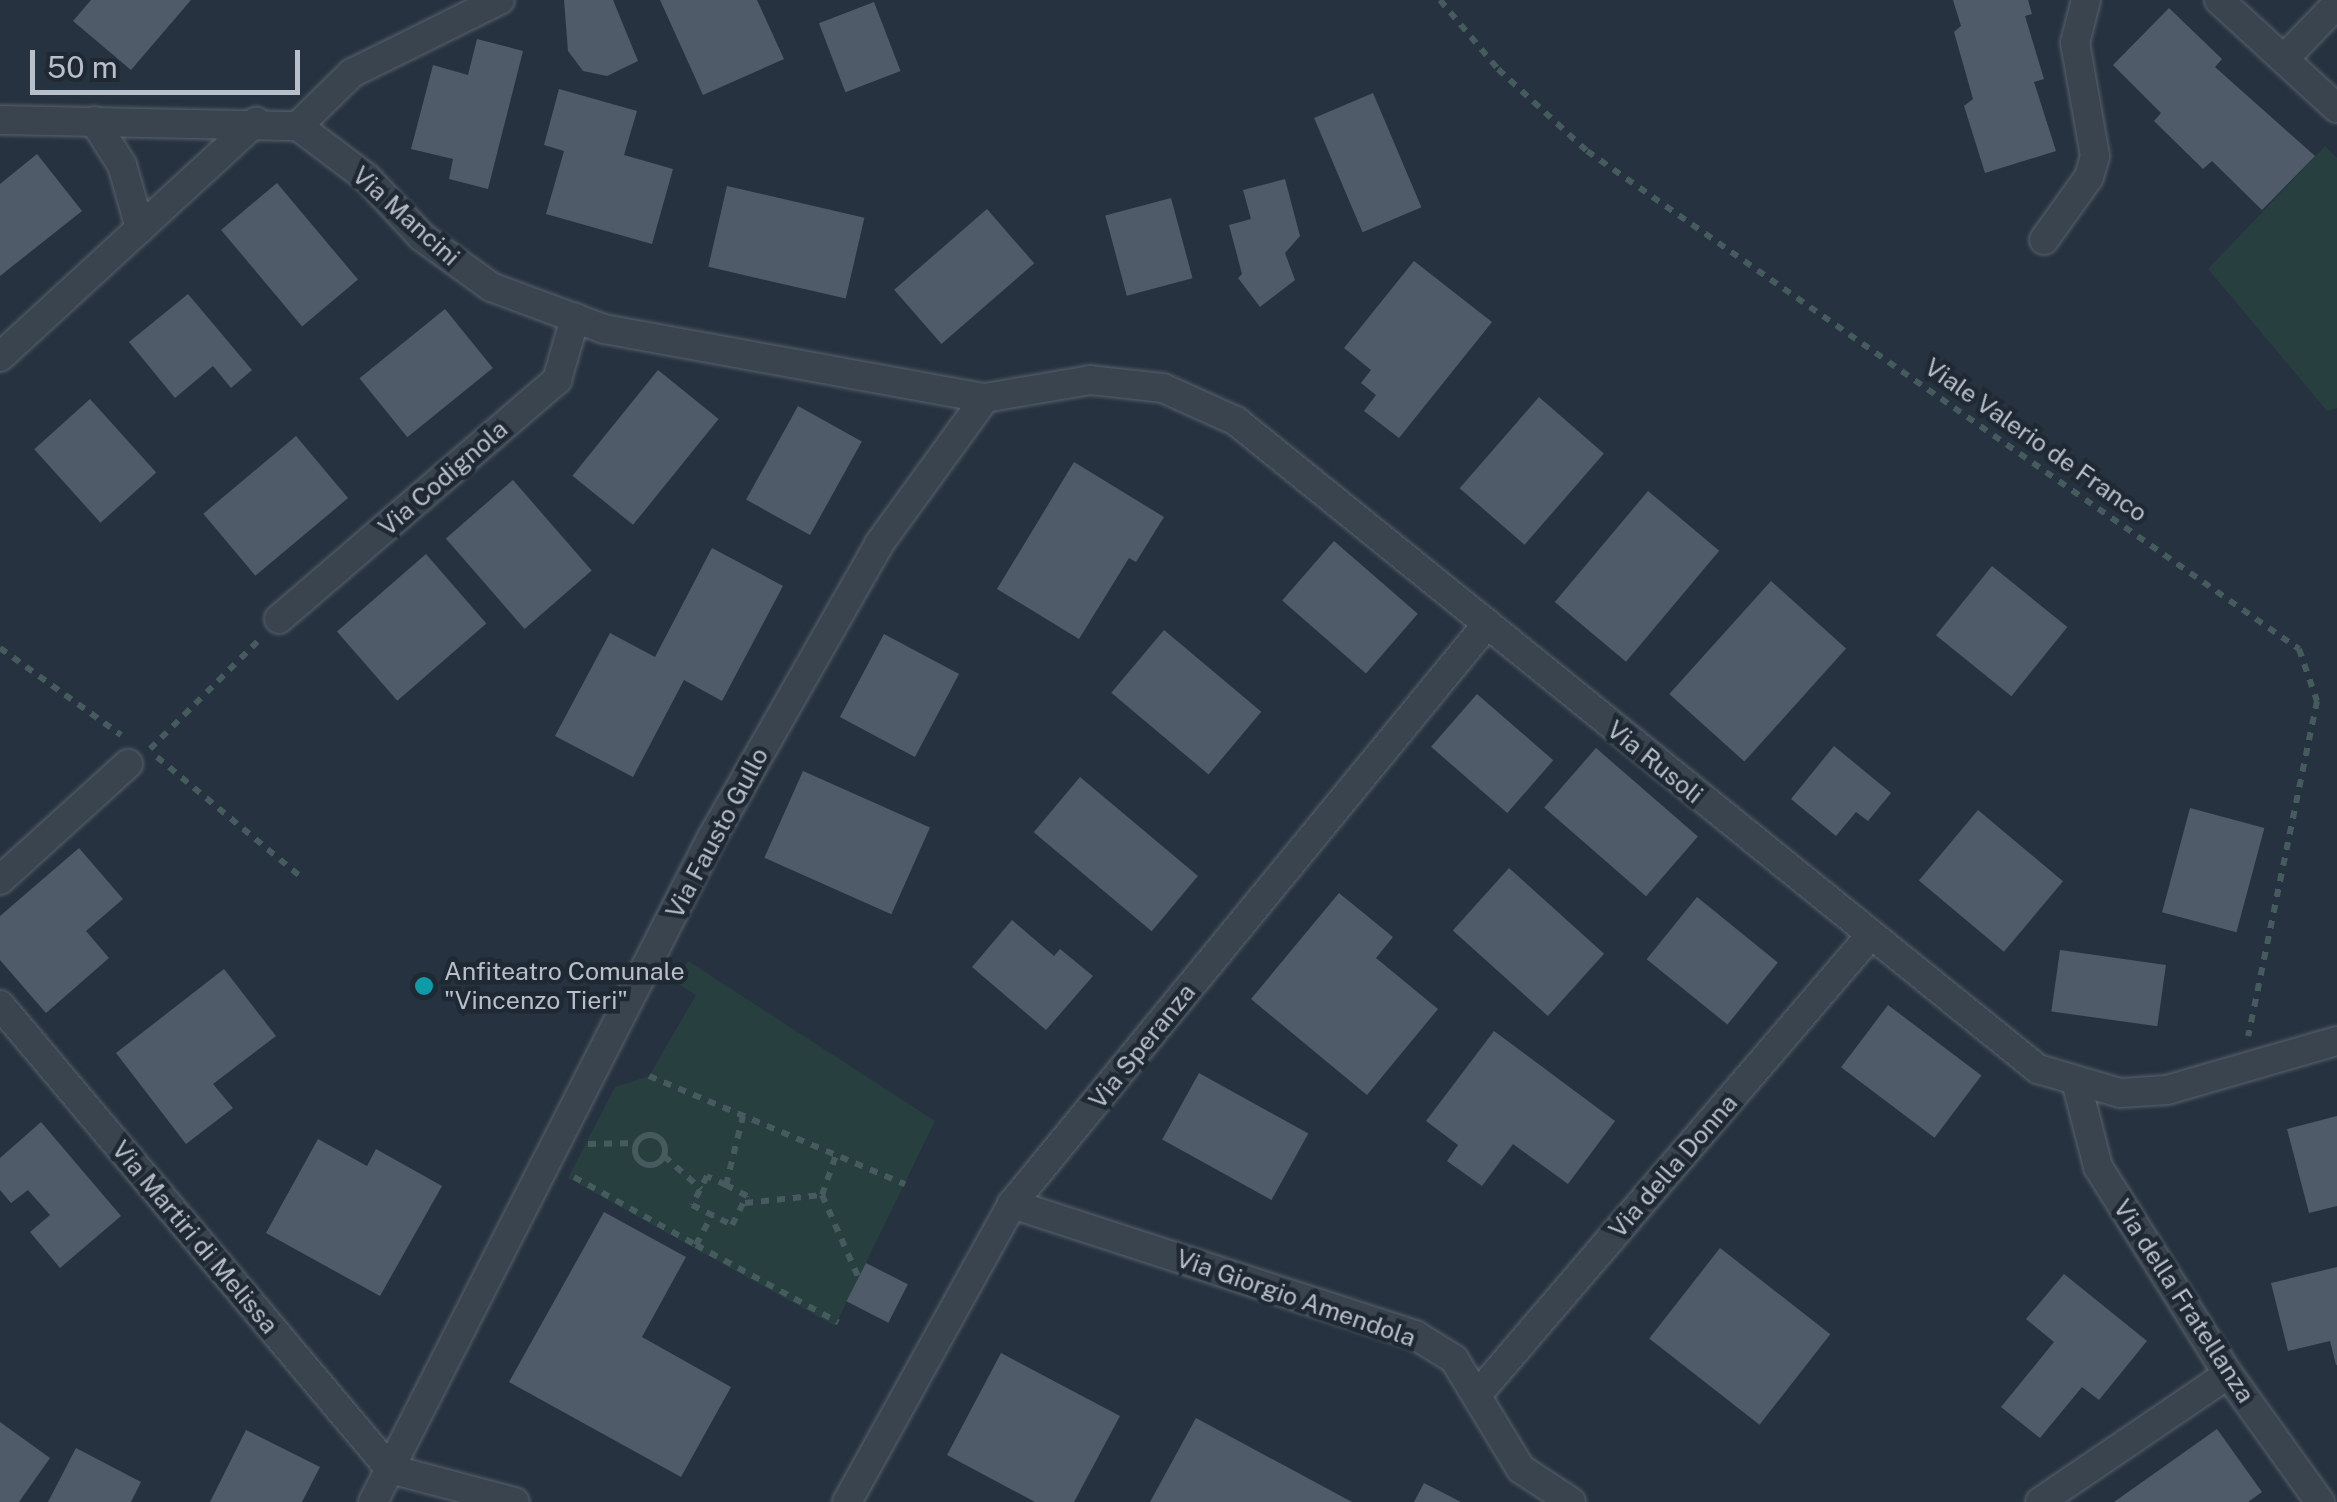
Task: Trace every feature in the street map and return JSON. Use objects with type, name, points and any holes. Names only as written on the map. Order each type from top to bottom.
[{"type":"street","points":[[0,120],[256,122],[298,126],[352,73],[500,0]]},
{"type":"street","points":[[2044,240],[2089,177],[2094,156],[2075,43],[2086,0]]},
{"type":"street","points":[[2219,0],[2337,108]]},
{"type":"street","points":[[2284,59],[2337,4]]},
{"type":"street","points":[[94,121],[122,165],[140,228]]},
{"type":"street","points":[[0,357],[256,122]]},
{"type":"street","name":"Via Mancini","points":[[298,126],[367,178],[422,237],[491,287],[604,329],[986,398]]},
{"type":"street","name":"Via Codignola","points":[[279,619],[557,380],[576,318]]},
{"type":"street","name":"Via Rusoli","points":[[986,398],[1090,380],[1164,388],[1236,421],[2001,1045],[2077,1085],[2120,1094],[2168,1090],[2337,1041]]},
{"type":"street","name":"Via Fausto Gullo","points":[[373,1502],[711,839],[879,544],[986,398]]},
{"type":"street","name":"Via Speranza","points":[[847,1502],[1012,1204],[1486,624]]},
{"type":"street","points":[[0,880],[139,757]]},
{"type":"street","name":"Via della Donna","points":[[1477,1395],[1870,937]]},
{"type":"street","name":"Via Martiri di Melissa","points":[[0,1005],[390,1469]]},
{"type":"street","name":"Via della Fratellanza","points":[[2077,1085],[2098,1167],[2228,1374],[2320,1502]]},
{"type":"street","name":"Via Giorgio Amendola","points":[[1012,1204],[1415,1334],[1454,1359],[1522,1470],[1571,1502]]},
{"type":"street","points":[[2040,1502],[2228,1374]]},
{"type":"street","points":[[390,1469],[515,1502]]},
{"type":"path","name":"Viale Valerio de Franco","points":[[1440,0],[1498,69],[1587,152],[2300,650],[2317,700],[2246,1047]]},
{"type":"path","points":[[139,757],[279,619]]},
{"type":"path","points":[[649,1076],[905,1184]]},
{"type":"path","points":[[726,1184],[743,1116]]},
{"type":"path","points":[[585,1144],[636,1143],[654,1135],[665,1145],[664,1156]]},
{"type":"path","points":[[636,1143],[636,1158],[644,1164],[664,1156]]},
{"type":"path","points":[[836,1155],[822,1195],[858,1278]]},
{"type":"path","points":[[664,1156],[700,1189]]},
{"type":"path","points":[[570,1174],[838,1322]]},
{"type":"path","points":[[707,1176],[747,1196],[732,1225],[692,1206],[700,1189],[707,1176]]},
{"type":"path","points":[[744,1203],[822,1195]]},
{"type":"path","points":[[696,1245],[712,1216]]},
{"type":"green space","points":[[2325,146],[2337,158],[2337,408],[2327,411],[2208,269]]},
{"type":"green space","points":[[688,961],[935,1121],[835,1326],[568,1178],[615,1087],[649,1076],[696,995],[673,981]]},
{"type":"building","points":[[91,0],[191,0],[131,70],[73,21]]},
{"type":"building","points":[[564,0],[613,0],[638,61],[607,76],[583,71],[568,51]]},
{"type":"building","points":[[660,0],[757,0],[784,59],[703,95]]},
{"type":"building","points":[[1953,0],[2028,0],[2032,14],[2025,16],[2044,79],[2034,82],[2056,151],[1985,173],[1964,106],[1973,99],[1954,32],[1961,26]]},
{"type":"building","points":[[874,2],[901,71],[845,92],[819,23]]},
{"type":"building","points":[[2169,8],[2222,59],[2215,67],[2315,156],[2262,210],[2212,161],[2203,169],[2154,121],[2161,113],[2113,65]]},
{"type":"building","points":[[477,39],[523,51],[488,189],[449,179],[453,159],[411,149],[433,65],[468,75]]},
{"type":"building","points":[[559,89],[637,111],[624,155],[673,169],[652,244],[546,214],[564,151],[544,145]]},
{"type":"building","points":[[1373,93],[1421,207],[1363,232],[1314,118]]},
{"type":"building","points":[[37,154],[82,211],[0,276],[0,184]]},
{"type":"building","points":[[1285,179],[1300,236],[1285,253],[1295,280],[1260,307],[1238,278],[1242,274],[1229,225],[1251,219],[1243,190]]},
{"type":"building","points":[[277,183],[358,280],[302,326],[221,230]]},
{"type":"building","points":[[727,186],[864,218],[846,299],[708,267]]},
{"type":"building","points":[[1171,198],[1192,278],[1127,296],[1105,216]]},
{"type":"building","points":[[987,209],[1034,263],[941,344],[894,290]]},
{"type":"building","points":[[1414,261],[1492,322],[1399,438],[1364,411],[1376,395],[1361,383],[1371,370],[1344,348]]},
{"type":"building","points":[[188,294],[252,370],[231,388],[213,366],[175,398],[129,342]]},
{"type":"building","points":[[445,309],[493,368],[407,437],[360,378]]},
{"type":"building","points":[[658,370],[719,419],[633,525],[572,476]]},
{"type":"building","points":[[1539,397],[1604,453],[1525,545],[1460,488]]},
{"type":"building","points":[[90,399],[156,473],[101,523],[34,449]]},
{"type":"building","points":[[798,406],[862,441],[810,535],[746,500]]},
{"type":"building","points":[[296,436],[348,498],[255,576],[203,514]]},
{"type":"building","points":[[1074,462],[1164,517],[1136,562],[1129,558],[1079,639],[997,589]]},
{"type":"building","points":[[513,480],[592,571],[525,629],[446,538]]},
{"type":"building","points":[[1648,491],[1719,551],[1626,662],[1555,602]]},
{"type":"building","points":[[1334,541],[1418,614],[1366,673],[1282,601]]},
{"type":"building","points":[[712,548],[783,586],[722,701],[684,680],[633,777],[555,736],[610,633],[655,657]]},
{"type":"building","points":[[426,554],[486,623],[397,701],[337,631]]},
{"type":"building","points":[[1992,566],[2067,627],[2011,696],[1936,635]]},
{"type":"building","points":[[1771,581],[1846,649],[1744,762],[1669,694]]},
{"type":"building","points":[[1164,630],[1261,712],[1209,774],[1111,693]]},
{"type":"building","points":[[884,634],[959,674],[915,757],[840,717]]},
{"type":"building","points":[[1477,694],[1553,760],[1507,813],[1431,747]]},
{"type":"building","points":[[1834,746],[1891,793],[1868,821],[1856,812],[1836,836],[1791,799]]},
{"type":"building","points":[[1596,748],[1698,837],[1646,896],[1544,808]]},
{"type":"building","points":[[803,771],[930,828],[891,914],[764,858]]},
{"type":"building","points":[[1080,777],[1198,876],[1152,931],[1034,832]]},
{"type":"building","points":[[2190,808],[2264,828],[2236,932],[2162,912]]},
{"type":"building","points":[[1978,810],[2063,881],[2004,952],[1919,880]]},
{"type":"building","points":[[79,848],[123,899],[86,931],[109,958],[46,1013],[0,960],[0,916]]},
{"type":"building","points":[[1509,868],[1604,954],[1548,1016],[1453,930]]},
{"type":"building","points":[[1339,893],[1393,937],[1376,958],[1438,1009],[1367,1095],[1251,999]]},
{"type":"building","points":[[1697,897],[1778,962],[1727,1025],[1647,959]]},
{"type":"building","points":[[1012,920],[1054,956],[1060,949],[1093,976],[1046,1030],[972,967]]},
{"type":"building","points":[[2060,950],[2166,965],[2157,1026],[2051,1011]]},
{"type":"building","points":[[224,969],[276,1036],[213,1084],[233,1108],[186,1144],[116,1053]]},
{"type":"building","points":[[1888,1005],[1981,1075],[1934,1138],[1841,1067]]},
{"type":"building","points":[[1494,1031],[1615,1121],[1568,1184],[1513,1144],[1482,1186],[1447,1161],[1458,1145],[1426,1121]]},
{"type":"building","points":[[1199,1073],[1308,1134],[1271,1200],[1162,1139]]},
{"type":"building","points":[[2337,1116],[2337,1206],[2309,1213],[2287,1129]]},
{"type":"building","points":[[41,1122],[121,1216],[60,1268],[30,1232],[50,1215],[28,1190],[11,1203],[0,1190],[0,1158]]},
{"type":"building","points":[[318,1139],[367,1166],[376,1149],[442,1186],[380,1296],[266,1233]]},
{"type":"building","points":[[604,1212],[686,1257],[642,1337],[731,1387],[681,1477],[509,1382]]},
{"type":"building","points":[[1720,1248],[1830,1334],[1760,1425],[1649,1339]]},
{"type":"building","points":[[866,1263],[908,1284],[888,1323],[846,1301]]},
{"type":"building","points":[[2337,1267],[2336,1365],[2330,1341],[2288,1351],[2271,1283]]},
{"type":"building","points":[[2064,1274],[2147,1341],[2099,1400],[2082,1387],[2040,1438],[2001,1407],[2054,1342],[2026,1319]]},
{"type":"building","points":[[1001,1353],[1120,1416],[1074,1502],[1035,1502],[947,1455]]},
{"type":"building","points":[[1196,1418],[1352,1502],[1150,1502]]},
{"type":"building","points":[[0,1422],[50,1458],[19,1502],[0,1502]]},
{"type":"building","points":[[2217,1429],[2262,1492],[2248,1502],[2114,1502]]},
{"type":"building","points":[[246,1430],[320,1467],[302,1502],[210,1502]]},
{"type":"building","points":[[76,1448],[141,1482],[131,1502],[48,1502]]},
{"type":"building","points":[[1424,1483],[1461,1502],[1414,1502]]},
{"type":"place","name":"Anfiteatro Comunale \"Vincenzo Tieri\"","points":[[424,986]]}]
